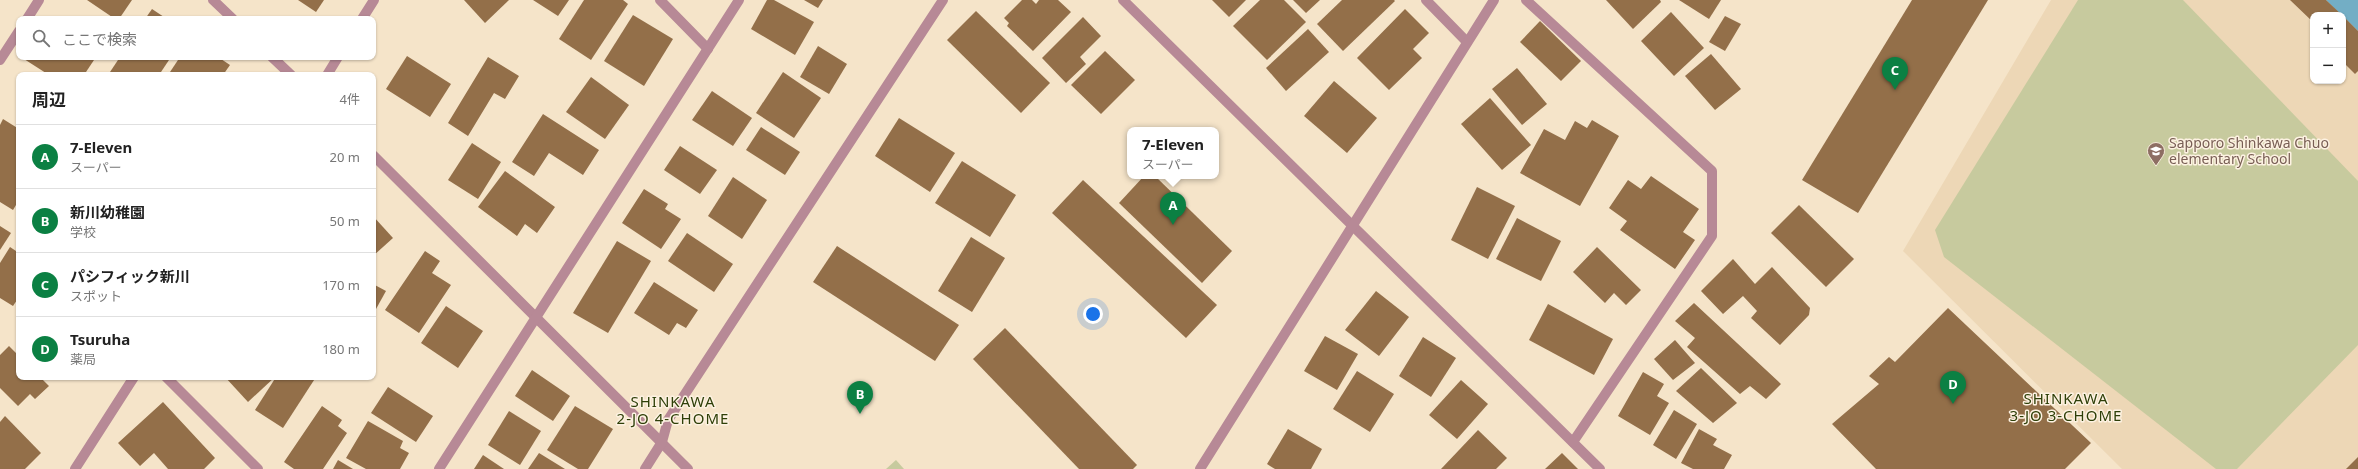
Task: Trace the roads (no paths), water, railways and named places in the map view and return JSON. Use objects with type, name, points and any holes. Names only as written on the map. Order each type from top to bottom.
[{"type":"street","points":[[29,16],[39,0]]},
{"type":"street","points":[[213,0],[229,16]]},
{"type":"street","points":[[364,16],[374,0]]},
{"type":"street","points":[[660,0],[708,49]]},
{"type":"street","points":[[439,469],[739,0]]},
{"type":"street","points":[[645,469],[662,442],[668,420],[943,0]]},
{"type":"street","points":[[1123,0],[1600,469]]},
{"type":"street","points":[[1426,0],[1467,42]]},
{"type":"street","points":[[1200,469],[1494,0]]},
{"type":"street","points":[[1526,0],[1712,172],[1712,236],[1573,442]]},
{"type":"street","points":[[0,60],[16,36]]},
{"type":"street","points":[[275,60],[288,72]]},
{"type":"street","points":[[329,72],[336,60]]},
{"type":"street","points":[[376,159],[688,469]]},
{"type":"street","points":[[75,469],[132,380]]},
{"type":"street","points":[[169,380],[258,469]]},
{"type":"water","points":[[2326,0],[2358,0],[2358,31],[2346,19],[2346,12],[2338,12]]},
{"type":"place","name":"パシフィック新川","points":[[1895,90]]},
{"type":"place","name":"Sapporo Shinkawa Chuo elementary School","points":[[2156,166]]},
{"type":"place","name":"7-Eleven","points":[[1173,225]]},
{"type":"place","name":"Tsuruha","points":[[1953,404]]},
{"type":"place","name":"新川幼稚園","points":[[860,414]]},
{"type":"district","name":"SHINKAWA 3-JO 3-CHOME","points":[[2066,408]]},
{"type":"district","name":"SHINKAWA 2-JO 4-CHOME","points":[[673,410]]}]
